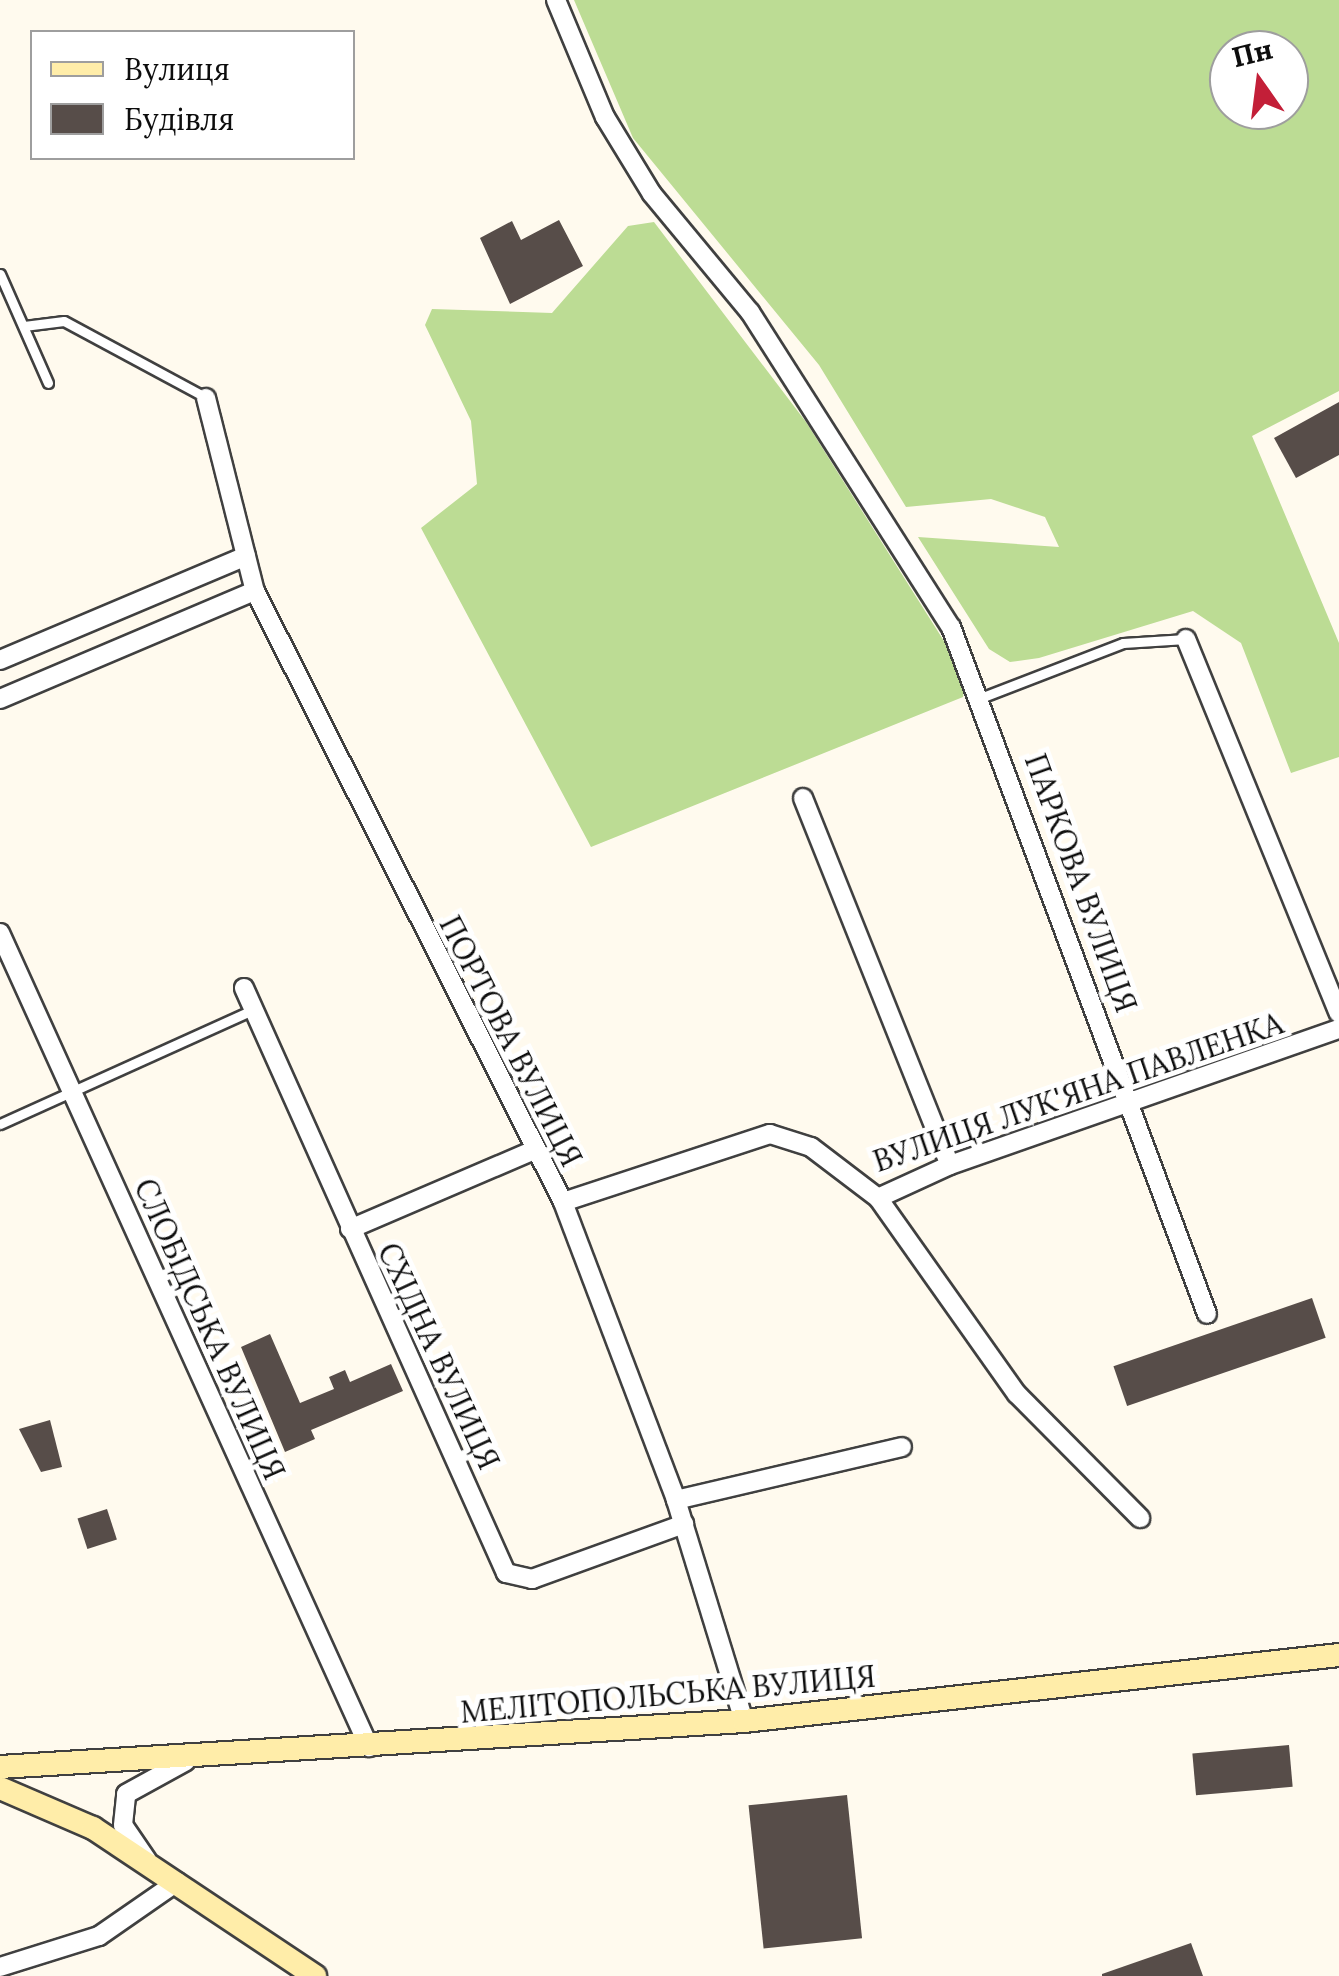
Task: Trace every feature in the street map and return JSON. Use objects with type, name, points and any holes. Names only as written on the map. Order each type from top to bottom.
[{"type":"main road","name":"МЕЛІТОПОЛЬСЬКА ВУЛИЦЯ","points":[[0,1767],[370,1748],[744,1721],[1339,1655]]},
{"type":"main road","points":[[0,1788],[150,1864],[315,1976]]},
{"type":"street","name":"ПАРКОВА ВУЛИЦЯ","points":[[556,0],[606,117],[652,194],[750,312],[931,594],[983,697],[1207,1314]]},
{"type":"street","name":"ПОРТОВА ВУЛИЦЯ","points":[[206,398],[255,591],[563,1202],[676,1500],[744,1721]]},
{"type":"street","points":[[0,660],[246,556]]},
{"type":"street","points":[[0,700],[255,591]]},
{"type":"street","points":[[1186,639],[1339,1013]]},
{"type":"street","points":[[803,798],[950,1164]]},
{"type":"street","name":"СЛОБІДСЬКА ВУЛИЦЯ","points":[[0,933],[370,1748]]},
{"type":"street","name":"СХІДНА ВУЛИЦЯ","points":[[244,988],[506,1573],[532,1579],[684,1524]]},
{"type":"street","name":"ВУЛИЦЯ ЛУК'ЯНА ПАВЛЕНКА","points":[[563,1202],[770,1134],[811,1147],[878,1198],[950,1164],[1339,1029]]},
{"type":"street","points":[[350,1229],[538,1149]]},
{"type":"street","points":[[878,1198],[1017,1394],[1140,1518]]},
{"type":"street","points":[[676,1500],[902,1447]]},
{"type":"street","points":[[150,1864],[123,1825],[126,1794],[194,1758]]},
{"type":"street","points":[[0,1968],[99,1936],[177,1882]]},
{"type":"lane","points":[[0,274],[48,382]]},
{"type":"lane","points":[[24,326],[64,321],[206,398]]},
{"type":"lane","points":[[983,697],[1123,644],[1186,639]]},
{"type":"lane","points":[[0,1124],[254,1009]]},
{"type":"green space","points":[[574,0],[1339,0],[1339,391],[1252,436],[1339,643],[1339,757],[1291,773],[1241,643],[1193,611],[1039,658],[1010,662],[989,649],[918,537],[1059,547],[1045,517],[991,499],[906,507],[819,365],[633,138]]},
{"type":"green space","points":[[654,222],[806,422],[966,676],[963,697],[591,847],[421,528],[477,484],[471,421],[425,325],[432,309],[552,313],[628,226]]},
{"type":"building","points":[[559,220],[583,266],[510,304],[480,238],[512,221],[521,240]]},
{"type":"building","points":[[1339,402],[1339,455],[1296,478],[1274,438]]},
{"type":"building","points":[[1312,1298],[1326,1338],[1127,1406],[1113,1366]]},
{"type":"building","points":[[270,1334],[300,1403],[334,1389],[329,1377],[345,1370],[350,1382],[391,1364],[403,1391],[311,1430],[315,1439],[285,1452],[241,1347]]},
{"type":"building","points":[[50,1420],[62,1467],[41,1472],[19,1429]]},
{"type":"building","points":[[107,1509],[117,1539],[87,1549],[78,1519]]},
{"type":"building","points":[[1289,1745],[1293,1787],[1196,1795],[1192,1753]]},
{"type":"building","points":[[847,1795],[862,1938],[764,1949],[749,1805]]},
{"type":"building","points":[[1191,1943],[1203,1976],[1102,1976],[1102,1974]]}]
